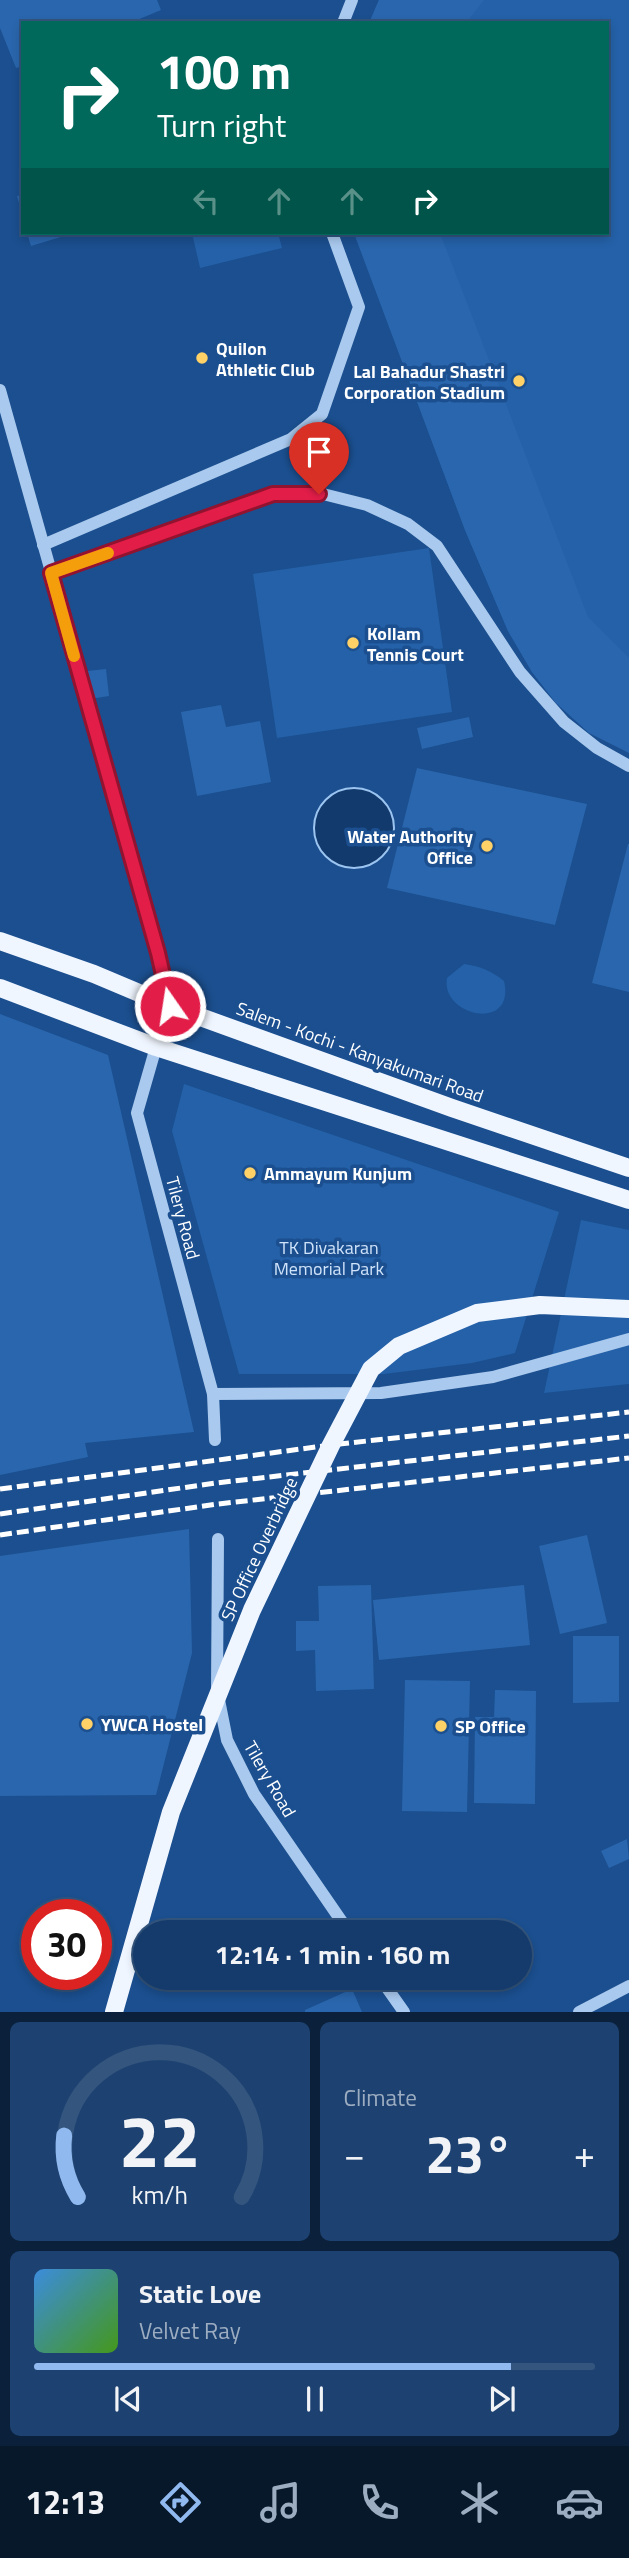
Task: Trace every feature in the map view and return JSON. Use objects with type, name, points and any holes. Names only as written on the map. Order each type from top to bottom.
[{"type":"main road","name":"Salem - Kochi - Kanyakumari Road","points":[[0,941],[94,974],[170,1006],[629,1168]]},
{"type":"main road","points":[[0,988],[156,1047],[629,1200]]},
{"type":"main road","name":"SP Office Overbridge","points":[[114,2012],[176,1799],[252,1610],[331,1445],[371,1369],[399,1346],[477,1313],[540,1305],[629,1309]]},
{"type":"street","points":[[344,21],[352,0]]},
{"type":"street","points":[[43,545],[292,439],[322,414],[359,307],[333,235]]},
{"type":"street","points":[[0,390],[158,953],[170,1006]]},
{"type":"street","points":[[51,573],[273,494],[319,494],[368,505],[408,524],[437,546],[520,672],[564,722],[597,748],[629,766]]},
{"type":"street","name":"Tilery Road","points":[[156,1047],[136,1113],[213,1394],[215,1440]]},
{"type":"street","points":[[213,1394],[381,1393],[494,1377],[629,1339]]},
{"type":"street","name":"Tilery Road","points":[[218,1539],[217,1690],[227,1740],[254,1794],[341,1920]]},
{"type":"street","points":[[579,2012],[629,1986]]},
{"type":"street","points":[[388,1990],[404,2012]]},
{"type":"green space","name":"Lal Bahadur Shastri Corporation Stadium","points":[[379,0],[629,0],[629,753],[556,703],[532,672],[508,631],[465,530],[355,235],[609,235],[609,21],[370,21]]},
{"type":"green space","points":[[192,235],[279,235],[282,248],[200,268]]},
{"type":"green space","name":"Kollam Tennis Court","points":[[429,548],[452,712],[277,738],[253,574]]},
{"type":"green space","points":[[464,964],[495,974],[504,981],[505,997],[499,1008],[489,1013],[477,1013],[455,1002],[448,991],[447,978]]},
{"type":"green space","name":"TK Divakaran Memorial Park","points":[[184,1084],[559,1212],[515,1353],[472,1363],[384,1374],[239,1374],[172,1131]]},
{"type":"green space","points":[[581,1220],[629,1230],[629,1384],[544,1393]]},
{"type":"shaded area","points":[[354,788],[369,791],[382,800],[391,813],[394,828],[391,843],[382,856],[369,865],[354,868],[339,865],[326,856],[317,843],[314,828],[317,813],[326,800],[339,791]]},
{"type":"building","points":[[0,0],[157,0],[161,10],[135,21],[21,21],[21,67],[16,68],[0,28]]},
{"type":"building","points":[[379,0],[484,0],[468,21],[370,21]]},
{"type":"building","points":[[28,235],[67,235],[31,246]]},
{"type":"building","points":[[355,235],[441,235],[588,617],[629,658],[629,753],[589,733],[556,703],[532,672],[508,631],[465,530]]},
{"type":"building","points":[[106,669],[109,696],[90,699],[87,671]]},
{"type":"building","points":[[221,705],[226,727],[260,721],[271,782],[197,796],[181,712]]},
{"type":"building","points":[[469,717],[473,737],[422,749],[417,728]]},
{"type":"building","name":"Water Authority Office","points":[[417,768],[587,804],[555,925],[387,888]]},
{"type":"building","points":[[629,844],[629,992],[592,983]]},
{"type":"building","points":[[0,1014],[108,1055],[194,1432],[85,1443],[88,1457],[0,1475]]},
{"type":"building","name":"YWCA Hostel","points":[[189,1529],[192,1653],[156,1795],[0,1796],[0,1556]]},
{"type":"building","points":[[587,1535],[607,1623],[560,1634],[539,1546]]},
{"type":"building","points":[[371,1585],[374,1689],[316,1691],[315,1650],[296,1651],[296,1621],[319,1621],[318,1586]]},
{"type":"building","points":[[524,1585],[530,1645],[379,1660],[373,1600]]},
{"type":"building","points":[[573,1636],[619,1636],[619,1702],[573,1703]]},
{"type":"building","points":[[405,1680],[470,1681],[467,1812],[402,1811]]},
{"type":"building","points":[[495,1690],[536,1691],[535,1804],[474,1803],[475,1717],[494,1717]]},
{"type":"building","points":[[627,1839],[629,1859],[609,1868],[601,1851]]},
{"type":"building","points":[[352,1990],[362,2012],[305,2012]]},
{"type":"railway","points":[[0,1489],[331,1445],[629,1412]]},
{"type":"railway","points":[[0,1514],[216,1483],[629,1436]]},
{"type":"railway","points":[[0,1535],[218,1504],[629,1458]]},
{"type":"slow traffic","points":[[74,656],[51,573],[108,553]]},
{"type":"place","name":"Quilon Athletic Club","points":[[202,358]]},
{"type":"place","name":"Lal Bahadur Shastri Corporation Stadium","points":[[519,381]]},
{"type":"place","name":"Kollam Tennis Court","points":[[353,643]]},
{"type":"place","name":"Water Authority Office","points":[[487,846]]},
{"type":"place","name":"Ammayum Kunjum","points":[[250,1173]]},
{"type":"place","name":"YWCA Hostel","points":[[87,1724]]},
{"type":"place","name":"SP Office","points":[[441,1726]]},
{"type":"route","points":[[170,1006],[158,953],[51,573],[273,494],[319,494]]}]
